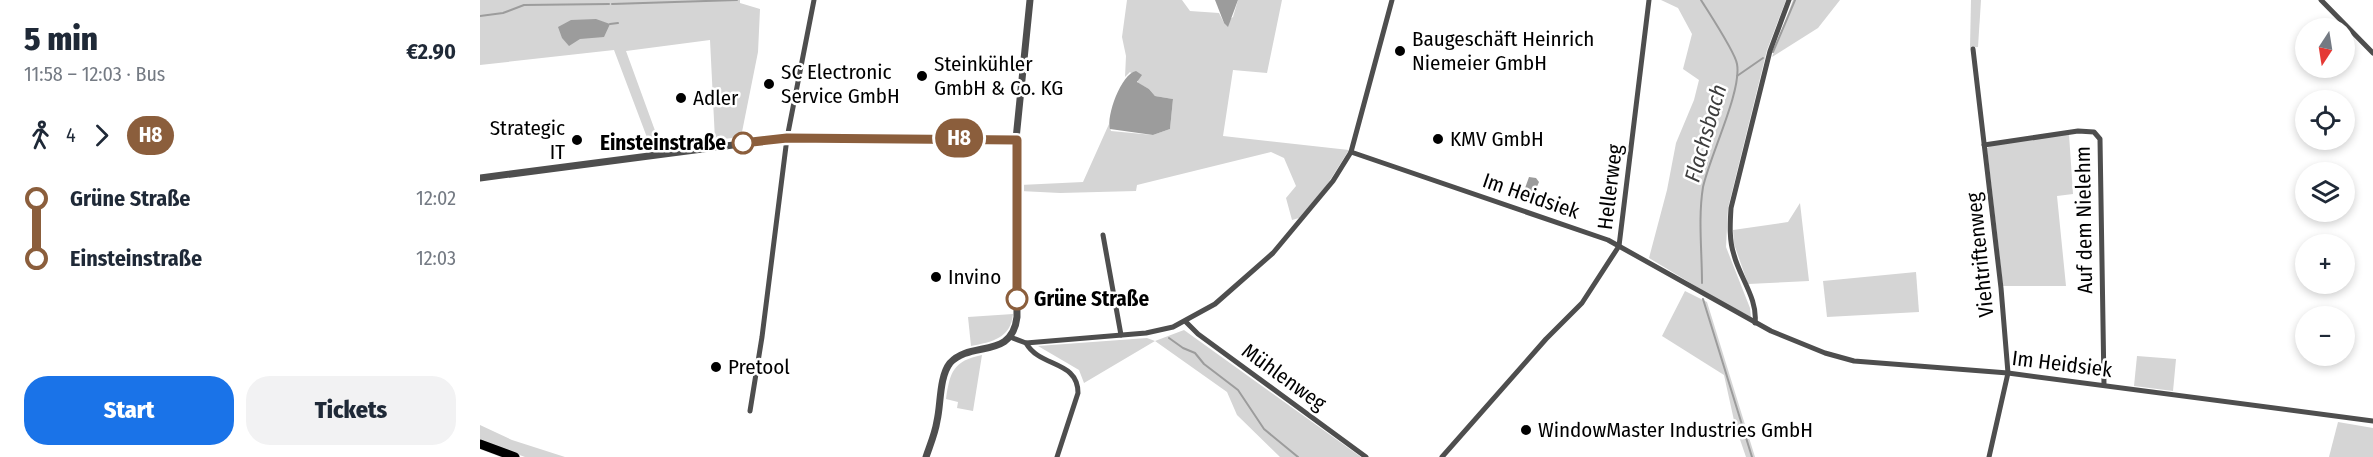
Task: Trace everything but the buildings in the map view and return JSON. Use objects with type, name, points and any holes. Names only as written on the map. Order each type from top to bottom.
[{"type":"highway","points":[[480,444],[514,457]]},
{"type":"highway","points":[[480,450],[500,457]]},
{"type":"street","points":[[750,411],[762,337],[787,138],[814,0]]},
{"type":"street","points":[[926,457],[937,422],[945,374],[950,364],[963,354],[993,347],[1011,337],[1016,328],[1017,140],[1030,0]]},
{"type":"street","points":[[1011,337],[1026,343],[1162,331],[1186,322],[1215,304],[1272,253],[1333,181],[1351,152],[1392,0]]},
{"type":"street","name":"Hellerweg","points":[[1442,457],[1546,339],[1582,303],[1619,246],[1649,0]]},
{"type":"street","points":[[1755,323],[1756,314],[1753,303],[1733,255],[1731,208],[1770,51],[1789,0]]},
{"type":"street","points":[[2321,0],[2373,53]]},
{"type":"street","name":"Viehtriftenweg","points":[[1973,49],[2002,298],[2008,374],[1989,457]]},
{"type":"street","name":"Auf dem Nielehm","points":[[1984,145],[2078,131],[2094,132],[2100,139],[2104,385]]},
{"type":"street","points":[[480,178],[787,138],[1017,140]]},
{"type":"street","name":"Im Heidsiek","points":[[1351,152],[1608,240],[1755,323],[1796,343],[1844,359],[2104,385],[2373,421]]},
{"type":"street","points":[[1103,235],[1121,335]]},
{"type":"street","name":"Mühlenweg","points":[[1186,322],[1197,334],[1366,457]]},
{"type":"street","points":[[1026,343],[1034,354],[1070,372],[1078,383],[1078,393],[1056,457]]},
{"type":"shaded area","points":[[480,0],[740,0],[740,3],[760,9],[758,52],[741,137],[715,140],[710,40],[626,51],[661,147],[651,148],[614,50],[480,65]]},
{"type":"shaded area","points":[[1127,0],[1182,0],[1190,11],[1219,13],[1224,23],[1233,17],[1238,0],[1282,0],[1267,73],[1233,70],[1223,136],[1349,150],[1327,185],[1299,218],[1292,220],[1286,198],[1296,186],[1284,158],[1271,152],[1137,185],[1136,191],[1060,193],[1020,191],[1020,185],[1083,182],[1109,124],[1111,131],[1153,135],[1170,129],[1173,99],[1155,96],[1149,89],[1138,83],[1130,72],[1125,77],[1126,56],[1122,37]]},
{"type":"shaded area","points":[[1215,0],[1238,0],[1228,27],[1224,23]]},
{"type":"shaded area","points":[[1661,0],[1786,0],[1767,50],[1728,208],[1726,247],[1750,308],[1751,317],[1649,258],[1667,190],[1676,143],[1694,100],[1699,80],[1683,69],[1692,34],[1678,8]]},
{"type":"shaded area","points":[[1793,0],[1840,0],[1818,28],[1772,57]]},
{"type":"shaded area","points":[[1971,0],[1981,0],[1978,47],[1970,48]]},
{"type":"shaded area","points":[[596,19],[610,24],[604,37],[580,39],[569,46],[562,38],[558,27],[571,20]]},
{"type":"shaded area","points":[[1136,71],[1142,75],[1137,82],[1149,89],[1155,96],[1173,99],[1170,129],[1153,135],[1110,129],[1110,115],[1120,87],[1130,74]]},
{"type":"shaded area","points":[[2069,134],[2073,194],[2057,196],[2066,286],[2003,286],[1987,148],[1994,144]]},
{"type":"shaded area","points":[[1529,177],[1536,178],[1539,182],[1531,200],[1506,195],[1509,188],[1524,191]]},
{"type":"shaded area","points":[[1800,203],[1809,281],[1748,284],[1734,244],[1733,230],[1788,222]]},
{"type":"shaded area","points":[[1916,272],[1919,312],[1827,317],[1823,281]]},
{"type":"shaded area","points":[[1685,291],[1707,302],[1755,457],[1746,457],[1735,425],[1724,375],[1662,336]]},
{"type":"shaded area","points":[[1013,314],[1009,329],[999,338],[971,346],[968,317]]},
{"type":"shaded area","points":[[1184,330],[1361,457],[1280,457],[1237,415],[1227,392],[1155,341]]},
{"type":"shaded area","points":[[1147,338],[1155,341],[1084,383],[1079,370],[1038,346]]},
{"type":"shaded area","points":[[982,355],[973,411],[957,408],[958,402],[946,399],[952,375],[959,364]]},
{"type":"shaded area","points":[[2137,356],[2176,359],[2173,391],[2134,386]]},
{"type":"shaded area","points":[[2338,422],[2373,428],[2373,457],[2329,457]]},
{"type":"shaded area","points":[[480,425],[512,440],[565,457],[525,457],[485,442],[480,440]]},
{"type":"waterway","points":[[612,4],[737,0]]},
{"type":"waterway","name":"Flachsbach","points":[[1701,0],[1732,51],[1737,64],[1735,90],[1703,187],[1700,223],[1702,283]]},
{"type":"waterway","points":[[1773,52],[1795,0]]},
{"type":"waterway","points":[[480,16],[503,13],[524,5],[609,4]]},
{"type":"waterway","points":[[610,24],[618,23]]},
{"type":"waterway","points":[[1737,76],[1763,58]]},
{"type":"waterway","name":"Flachsbach","points":[[1703,299],[1752,457]]},
{"type":"waterway","points":[[1169,338],[1195,353],[1204,364],[1238,390],[1264,429],[1298,457]]},
{"type":"bus line","name":"H8","points":[[743,143],[787,138],[996,138],[1017,140],[1017,299]]},
{"type":"place","name":"Baugeschäft Heinrich Niemeier GmbH","points":[[1400,51]]},
{"type":"place","name":"Steinkühler GmbH & Co. KG","points":[[922,76]]},
{"type":"place","name":"SC Electronic Service GmbH","points":[[769,84]]},
{"type":"place","name":"Adler","points":[[681,98]]},
{"type":"place","name":"KMV GmbH","points":[[1438,139]]},
{"type":"place","name":"Strategic IT","points":[[577,140]]},
{"type":"place","name":"Einsteinstraße","points":[[743,143]]},
{"type":"place","name":"Invino","points":[[936,277]]},
{"type":"place","name":"Grüne Straße","points":[[1017,299]]},
{"type":"place","name":"Pretool","points":[[716,367]]},
{"type":"place","name":"WindowMaster Industries GmbH","points":[[1526,430]]}]
